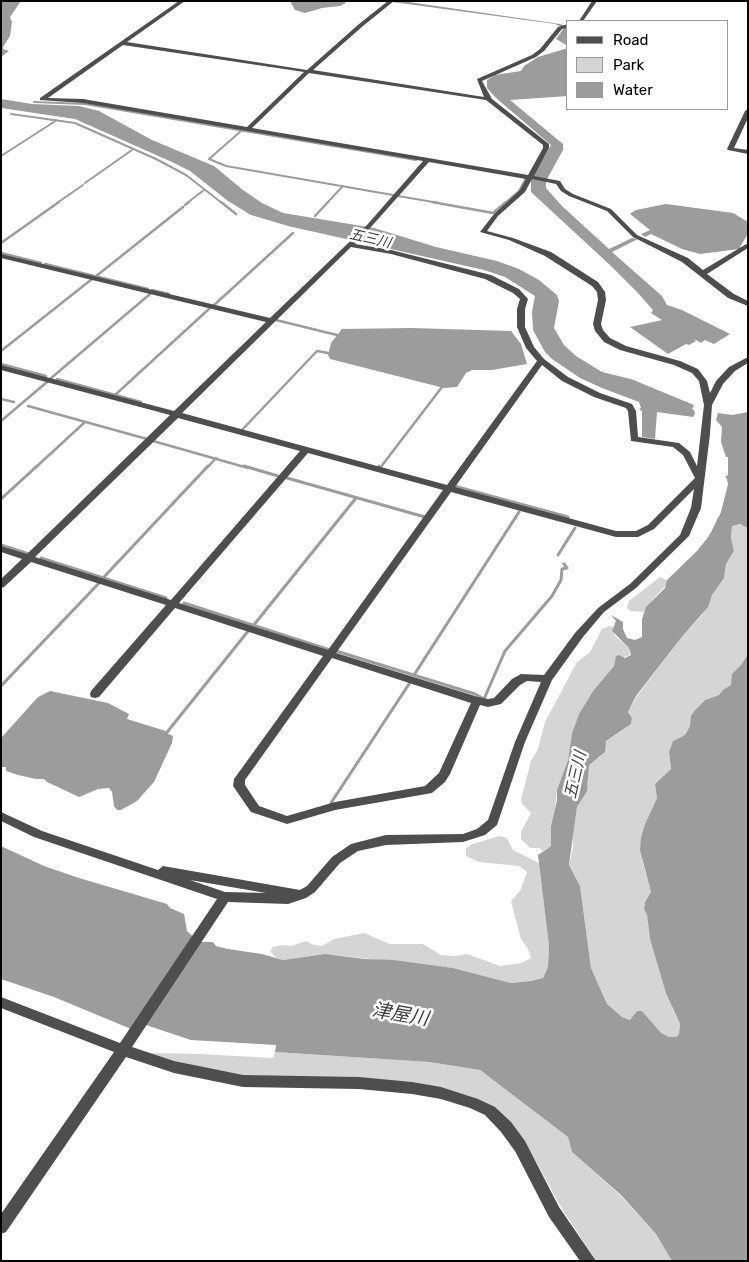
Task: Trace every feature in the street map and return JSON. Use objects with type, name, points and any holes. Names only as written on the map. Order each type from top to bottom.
[{"type":"street","points":[[183,1],[42,99],[83,101],[558,182],[563,190],[609,210],[635,236],[684,260],[731,296],[748,304]]},
{"type":"street","points":[[583,20],[595,1]]},
{"type":"street","points":[[247,130],[361,25],[392,2]]},
{"type":"street","points":[[1,816],[38,834],[92,852],[222,902],[288,899],[302,895],[312,889],[336,860],[355,847],[386,840],[463,838],[474,836],[488,827],[495,817],[520,742],[547,678],[579,634],[600,610],[633,586],[684,536],[693,518],[708,405],[703,381],[695,371],[677,363],[624,348],[607,340],[598,331],[597,324],[602,300],[601,292],[587,278],[548,254],[511,239],[483,232],[496,215],[523,190],[546,148],[546,144],[489,99],[479,80],[482,76],[534,56],[565,26]]},
{"type":"street","points":[[122,43],[489,99]]},
{"type":"street","points":[[748,111],[730,150],[748,152]]},
{"type":"street","points":[[1,585],[350,245],[427,160]]},
{"type":"street","points":[[350,245],[391,252],[488,277],[516,291],[524,299],[521,310],[521,327],[530,348],[541,361],[566,379],[589,391],[629,406],[632,411],[634,439],[676,445],[687,454],[699,479]]},
{"type":"street","points":[[702,273],[748,245]]},
{"type":"street","points":[[1,256],[271,321]]},
{"type":"street","points":[[708,405],[719,384],[732,370],[748,359]]},
{"type":"street","points":[[477,701],[444,774],[428,790],[335,806],[287,820],[264,814],[255,809],[241,792],[239,786],[240,779],[541,361]]},
{"type":"street","points":[[1,367],[616,534],[638,534],[651,527],[699,479]]},
{"type":"street","points":[[95,694],[306,450]]},
{"type":"street","points":[[1,549],[477,701],[488,703],[497,701],[516,682],[525,677],[547,678]]},
{"type":"street","points":[[92,852],[171,873],[302,895]]},
{"type":"street","points":[[1,1227],[222,902]]},
{"type":"street","points":[[1,1002],[123,1050],[174,1067],[218,1077],[244,1081],[359,1083],[412,1088],[441,1093],[481,1107],[490,1111],[506,1126],[520,1146],[554,1212],[589,1261]]},
{"type":"green space","points":[[735,524],[745,525],[748,528],[748,654],[731,685],[719,695],[705,700],[695,710],[685,735],[673,741],[669,752],[671,769],[655,784],[657,798],[645,824],[642,859],[651,892],[645,902],[644,909],[647,915],[650,939],[673,1010],[680,1024],[679,1034],[676,1037],[669,1037],[660,1033],[642,1011],[637,1011],[631,1020],[622,1017],[607,1004],[591,968],[580,886],[569,865],[573,849],[577,807],[588,784],[588,765],[591,761],[600,757],[606,741],[631,724],[632,718],[628,712],[637,696],[681,638],[702,615],[712,595],[724,578],[726,564],[734,551],[731,538],[732,526]]},
{"type":"green space","points":[[660,577],[667,580],[668,583],[644,612],[630,611],[627,608],[629,601]]},
{"type":"green space","points":[[609,626],[613,627],[614,635],[629,648],[630,655],[616,660],[614,666],[593,691],[579,714],[572,733],[568,760],[557,790],[551,846],[542,851],[540,848],[530,848],[521,839],[521,832],[531,813],[522,804],[521,800],[531,761],[538,749],[545,722],[577,662],[590,652],[602,629]]},
{"type":"green space","points":[[499,836],[507,838],[513,850],[539,863],[549,946],[548,967],[543,978],[511,983],[453,968],[325,954],[283,960],[275,957],[270,951],[273,947],[291,946],[306,941],[322,946],[334,939],[364,933],[390,944],[423,944],[441,955],[456,956],[467,954],[500,966],[521,963],[531,958],[528,949],[521,939],[511,901],[520,891],[527,872],[519,866],[479,862],[466,856],[466,849],[470,845]]},
{"type":"green space","points":[[275,1052],[429,1062],[480,1070],[568,1137],[572,1152],[620,1195],[656,1234],[672,1261],[596,1261],[561,1207],[524,1140],[476,1100],[223,1074],[151,1055],[153,1053],[199,1054],[273,1058]]},
{"type":"water","points":[[1,1],[21,1],[10,17],[12,22],[10,36],[3,47],[3,49],[9,51],[1,57]]},
{"type":"water","points":[[290,1],[343,1],[346,3],[305,13],[295,10]]},
{"type":"water","points":[[385,1],[402,1],[560,24],[566,26],[566,45],[556,39],[564,28],[555,24]]},
{"type":"water","points":[[566,49],[566,96],[510,100],[563,144],[563,150],[546,181],[546,188],[562,206],[609,249],[632,238],[638,239],[612,252],[662,296],[667,305],[682,310],[730,334],[714,344],[705,340],[701,343],[694,339],[696,341],[668,354],[630,327],[662,320],[651,313],[653,310],[611,266],[531,192],[531,180],[551,145],[496,98],[487,88],[487,80],[495,75],[521,71],[524,66],[538,57]]},
{"type":"water","name":"五三川","points":[[1,99],[32,104],[79,106],[99,111],[152,140],[214,166],[262,203],[283,213],[374,228],[436,247],[497,261],[519,269],[539,280],[557,295],[559,301],[554,328],[564,345],[576,356],[602,372],[631,379],[694,405],[692,409],[695,414],[693,417],[657,412],[655,439],[642,437],[642,411],[639,409],[641,408],[639,402],[580,378],[552,359],[545,352],[533,330],[532,312],[535,296],[505,277],[484,270],[288,226],[251,215],[228,201],[190,171],[172,162],[75,119],[1,108]]},
{"type":"water","points":[[666,204],[733,213],[748,222],[747,235],[739,249],[700,254],[682,249],[651,234],[645,237],[641,234],[650,230],[630,214],[636,210]]},
{"type":"water","points":[[412,328],[511,331],[521,344],[527,364],[492,370],[472,370],[466,373],[457,387],[444,388],[330,359],[328,355],[331,343],[342,329]]},
{"type":"water","points":[[748,412],[748,528],[740,524],[732,526],[731,538],[734,551],[726,564],[724,578],[712,595],[708,607],[636,696],[628,712],[632,718],[631,724],[606,741],[605,752],[589,765],[587,791],[577,807],[569,865],[580,886],[591,968],[607,1004],[622,1017],[630,1020],[637,1011],[642,1011],[661,1033],[669,1037],[676,1037],[679,1034],[680,1024],[666,993],[650,939],[647,915],[644,909],[645,902],[651,892],[640,850],[641,838],[657,798],[655,784],[671,769],[669,752],[673,741],[685,735],[690,726],[691,716],[705,700],[719,695],[731,685],[732,674],[748,654],[748,1261],[672,1261],[656,1234],[621,1195],[572,1152],[568,1137],[480,1070],[429,1062],[275,1052],[276,1045],[191,1040],[146,1025],[131,1029],[54,997],[1,979],[1,846],[44,866],[167,904],[170,908],[184,914],[187,931],[199,942],[213,942],[216,946],[262,954],[283,960],[325,954],[453,968],[511,983],[543,978],[548,967],[549,946],[538,855],[551,846],[551,827],[557,800],[557,790],[568,760],[572,733],[579,714],[593,691],[614,666],[616,656],[619,655],[625,658],[631,655],[629,648],[612,631],[616,621],[611,615],[623,622],[623,629],[627,638],[635,640],[642,637],[642,619],[646,607],[665,588],[667,580],[697,551],[709,536],[721,512],[728,484],[725,477],[728,475],[728,457],[726,457],[721,442],[722,427],[716,420],[718,413],[732,415]]},
{"type":"water","points":[[50,691],[108,703],[129,714],[127,719],[169,732],[168,734],[173,736],[172,743],[154,782],[137,801],[121,810],[117,810],[109,788],[98,789],[79,797],[44,779],[18,775],[6,771],[6,767],[1,767],[1,738],[38,697]]},
{"type":"waterway","points":[[34,102],[85,104],[416,160]]},
{"type":"waterway","points":[[11,114],[56,120]]},
{"type":"waterway","points":[[1,156],[56,120]]},
{"type":"waterway","points":[[56,120],[75,123],[156,159],[186,175],[222,203]]},
{"type":"waterway","points":[[241,131],[209,159],[226,166],[393,195]]},
{"type":"waterway","points":[[85,183],[132,150]]},
{"type":"waterway","points":[[505,203],[519,191],[526,178],[524,178]]},
{"type":"waterway","points":[[57,203],[83,185]]},
{"type":"waterway","points":[[327,203],[342,187]]},
{"type":"waterway","points":[[187,203],[204,190]]},
{"type":"waterway","points":[[398,196],[439,203]]},
{"type":"waterway","points":[[1,243],[59,202]]},
{"type":"waterway","points":[[185,205],[189,202]]},
{"type":"waterway","points":[[221,202],[236,214]]},
{"type":"waterway","points":[[315,216],[328,202]]},
{"type":"waterway","points":[[432,202],[493,213],[506,202]]},
{"type":"waterway","points":[[96,276],[183,207]]},
{"type":"waterway","points":[[213,306],[293,233]]},
{"type":"waterway","points":[[1,253],[41,263]]},
{"type":"waterway","points":[[45,264],[96,276]]},
{"type":"waterway","points":[[96,276],[148,289]]},
{"type":"waterway","points":[[1,351],[92,279]]},
{"type":"waterway","points":[[152,290],[169,294]]},
{"type":"waterway","points":[[50,379],[150,294]]},
{"type":"waterway","points":[[115,395],[210,308]]},
{"type":"waterway","points":[[276,320],[337,335]]},
{"type":"waterway","points":[[242,430],[317,351],[328,353]]},
{"type":"waterway","points":[[1,364],[46,376]]},
{"type":"waterway","points":[[57,379],[115,395]]},
{"type":"waterway","points":[[1,421],[47,382]]},
{"type":"waterway","points":[[380,467],[442,387]]},
{"type":"waterway","points":[[115,395],[141,402]]},
{"type":"waterway","points":[[1,399],[14,402]]},
{"type":"waterway","points":[[28,406],[147,439]]},
{"type":"waterway","points":[[35,468],[85,422]]},
{"type":"waterway","points":[[153,441],[215,459]]},
{"type":"waterway","points":[[207,468],[215,459]]},
{"type":"waterway","points":[[215,459],[248,468]]},
{"type":"waterway","points":[[1,499],[37,466]]},
{"type":"waterway","points":[[104,577],[208,466]]},
{"type":"waterway","points":[[244,466],[278,476]]},
{"type":"waterway","points":[[287,478],[425,517]]},
{"type":"waterway","points":[[454,486],[568,517]]},
{"type":"waterway","points":[[254,625],[356,498]]},
{"type":"waterway","points":[[414,675],[519,512]]},
{"type":"waterway","points":[[558,555],[575,528]]},
{"type":"waterway","points":[[1,545],[29,554]]},
{"type":"waterway","points":[[41,558],[166,598]]},
{"type":"waterway","points":[[336,651],[475,694],[484,699],[505,651],[552,596],[561,580],[562,569],[567,568],[564,564]]},
{"type":"waterway","points":[[1,686],[100,582]]},
{"type":"waterway","points":[[184,603],[254,625]]},
{"type":"waterway","points":[[254,625],[330,650]]},
{"type":"waterway","points":[[168,731],[249,630]]},
{"type":"waterway","points":[[331,803],[411,681]]},
{"type":"water label","name":"津屋川","points":[[400,1015]]}]
